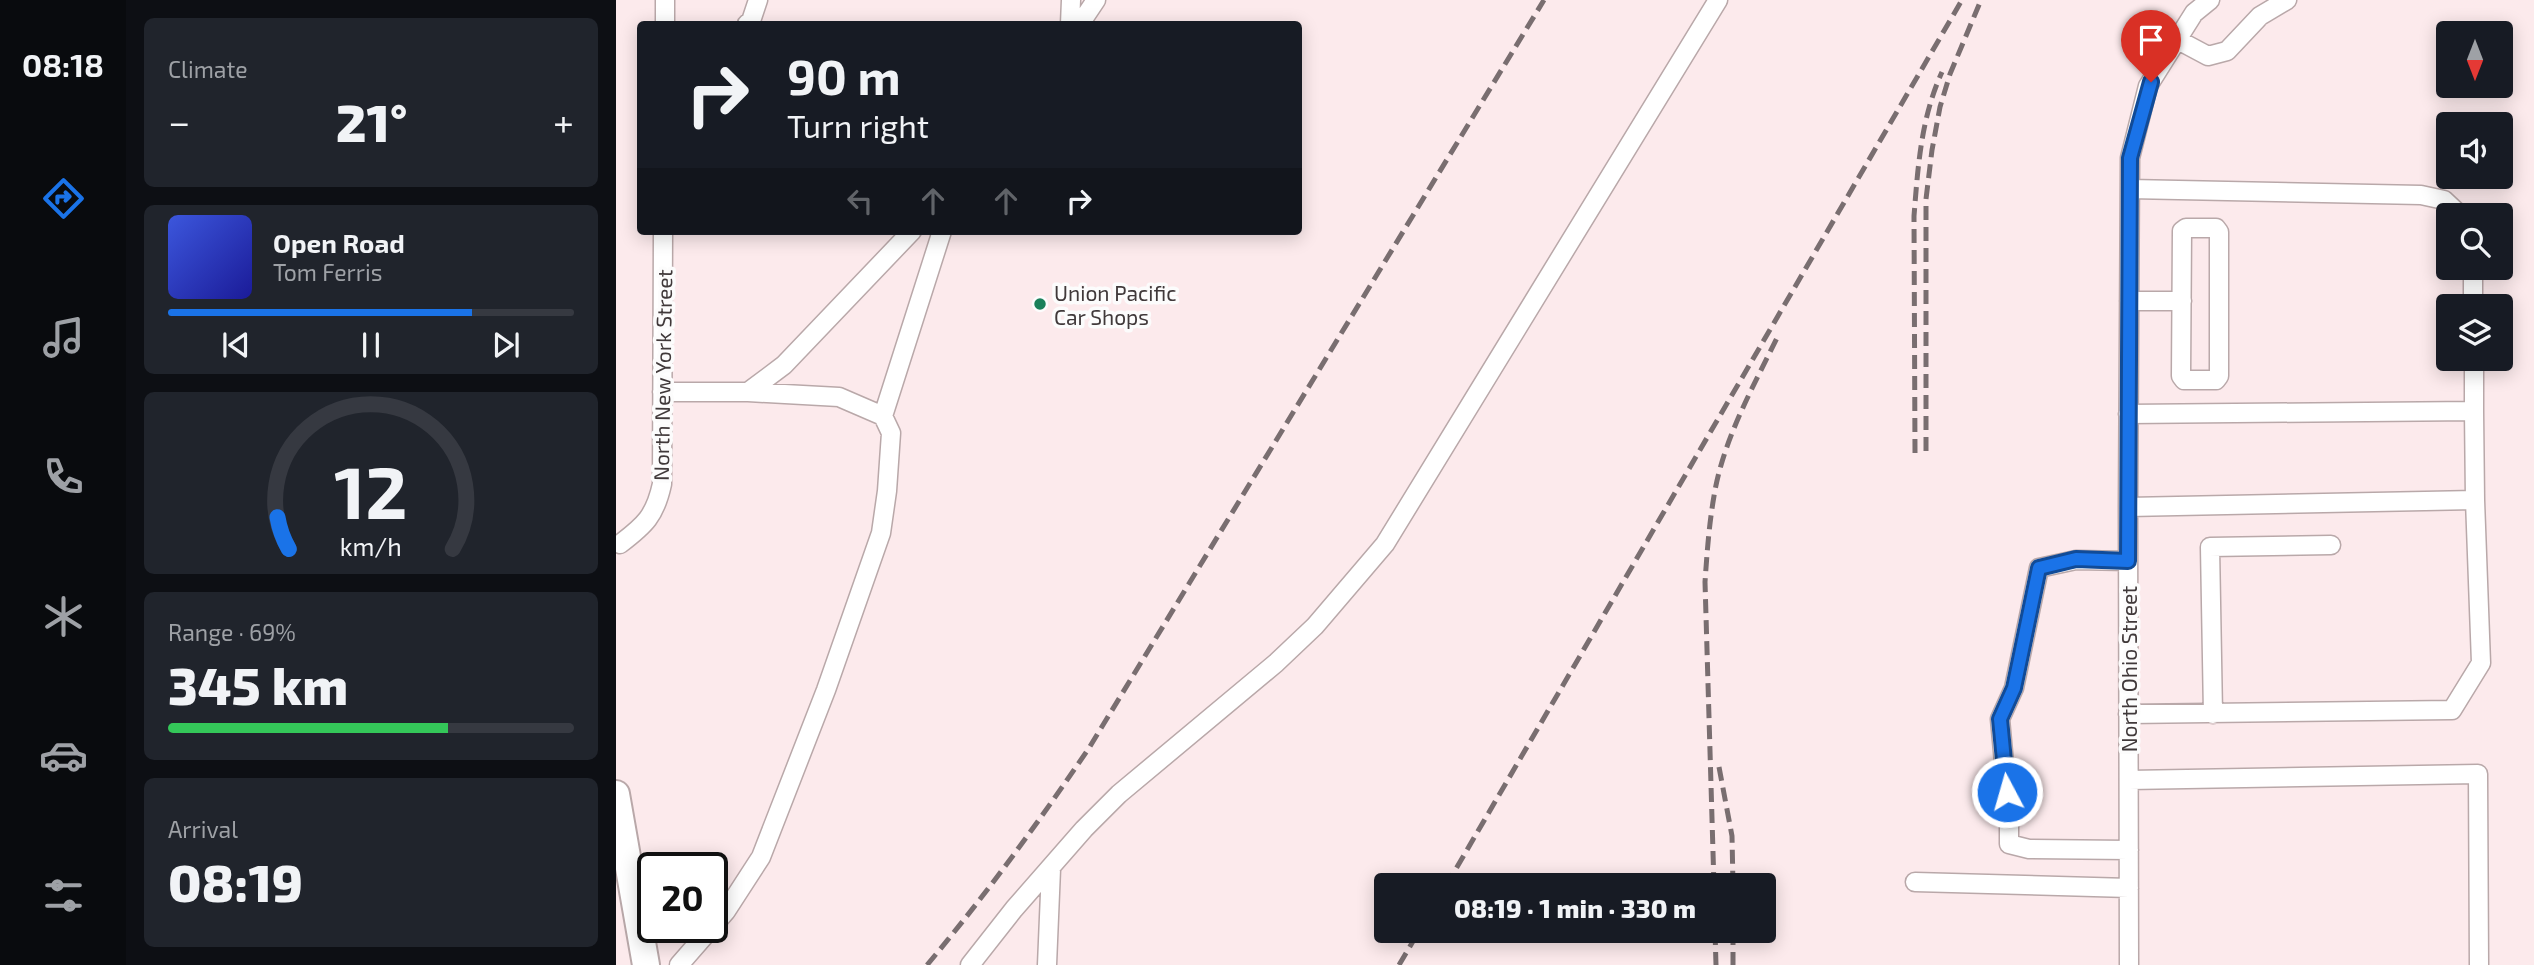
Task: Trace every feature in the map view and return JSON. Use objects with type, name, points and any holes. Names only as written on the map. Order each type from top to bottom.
[{"type":"highway","points":[[616,794],[644,956]]},
{"type":"street","points":[[664,21],[665,0]]},
{"type":"street","points":[[751,21],[758,0]]},
{"type":"street","points":[[1070,21],[1071,0]]},
{"type":"street","points":[[1082,21],[1096,0]]},
{"type":"street","points":[[970,965],[1014,909],[1119,793],[1276,663],[1315,626],[1385,544],[1718,0]]},
{"type":"street","name":"North Ohio Street","points":[[2129,965],[2130,158],[2151,82],[2194,13],[2210,0]]},
{"type":"street","points":[[2178,40],[2208,56],[2227,51],[2260,16],[2287,0]]},
{"type":"street","points":[[2130,189],[2421,195],[2447,203]]},
{"type":"street","points":[[2186,228],[2216,228],[2219,232],[2219,376],[2216,380],[2184,380],[2181,376],[2182,301],[2182,232],[2186,228]]},
{"type":"street","name":"North New York Street","points":[[620,544],[646,524],[658,504],[662,484],[663,235]]},
{"type":"street","points":[[748,392],[784,365],[908,235]]},
{"type":"street","points":[[883,416],[941,235]]},
{"type":"street","points":[[2129,301],[2182,301]]},
{"type":"street","points":[[2128,714],[2452,710],[2481,663],[2474,500],[2473,371]]},
{"type":"street","points":[[662,392],[748,392],[839,397],[883,416],[891,433],[881,533],[826,690],[761,858],[726,911],[679,965]]},
{"type":"street","points":[[2128,414],[2474,411]]},
{"type":"street","points":[[2128,507],[2474,500]]},
{"type":"street","points":[[2213,714],[2210,547],[2331,545]]},
{"type":"street","points":[[2128,561],[2076,559],[2039,568],[2014,688],[2000,719],[2010,818],[2009,844],[2029,849],[2129,850]]},
{"type":"street","points":[[2129,780],[2478,774],[2479,965]]},
{"type":"street","points":[[1046,965],[1051,869]]},
{"type":"street","points":[[1915,883],[2129,888]]},
{"type":"railway","points":[[927,965],[1011,859],[1089,748],[1544,0]]},
{"type":"railway","points":[[1454,873],[1962,0]]},
{"type":"railway","points":[[1926,451],[1926,199],[1940,107],[1950,74],[1981,0]]},
{"type":"railway","points":[[1915,453],[1914,216],[1925,125],[1942,72]]},
{"type":"railway","points":[[1714,873],[1705,582],[1709,528],[1724,455],[1740,414],[1778,336]]},
{"type":"railway","points":[[1719,767],[1732,836],[1733,873]]},
{"type":"railway","points":[[1399,965],[1412,943]]},
{"type":"railway","points":[[1715,943],[1716,965]]},
{"type":"railway","points":[[1733,943],[1733,965]]},
{"type":"place","name":"Union Pacific Car Shops","points":[[1040,304]]},
{"type":"route","points":[[2007,792],[2000,719],[2014,688],[2039,568],[2076,559],[2128,561],[2130,158],[2151,82]]}]
